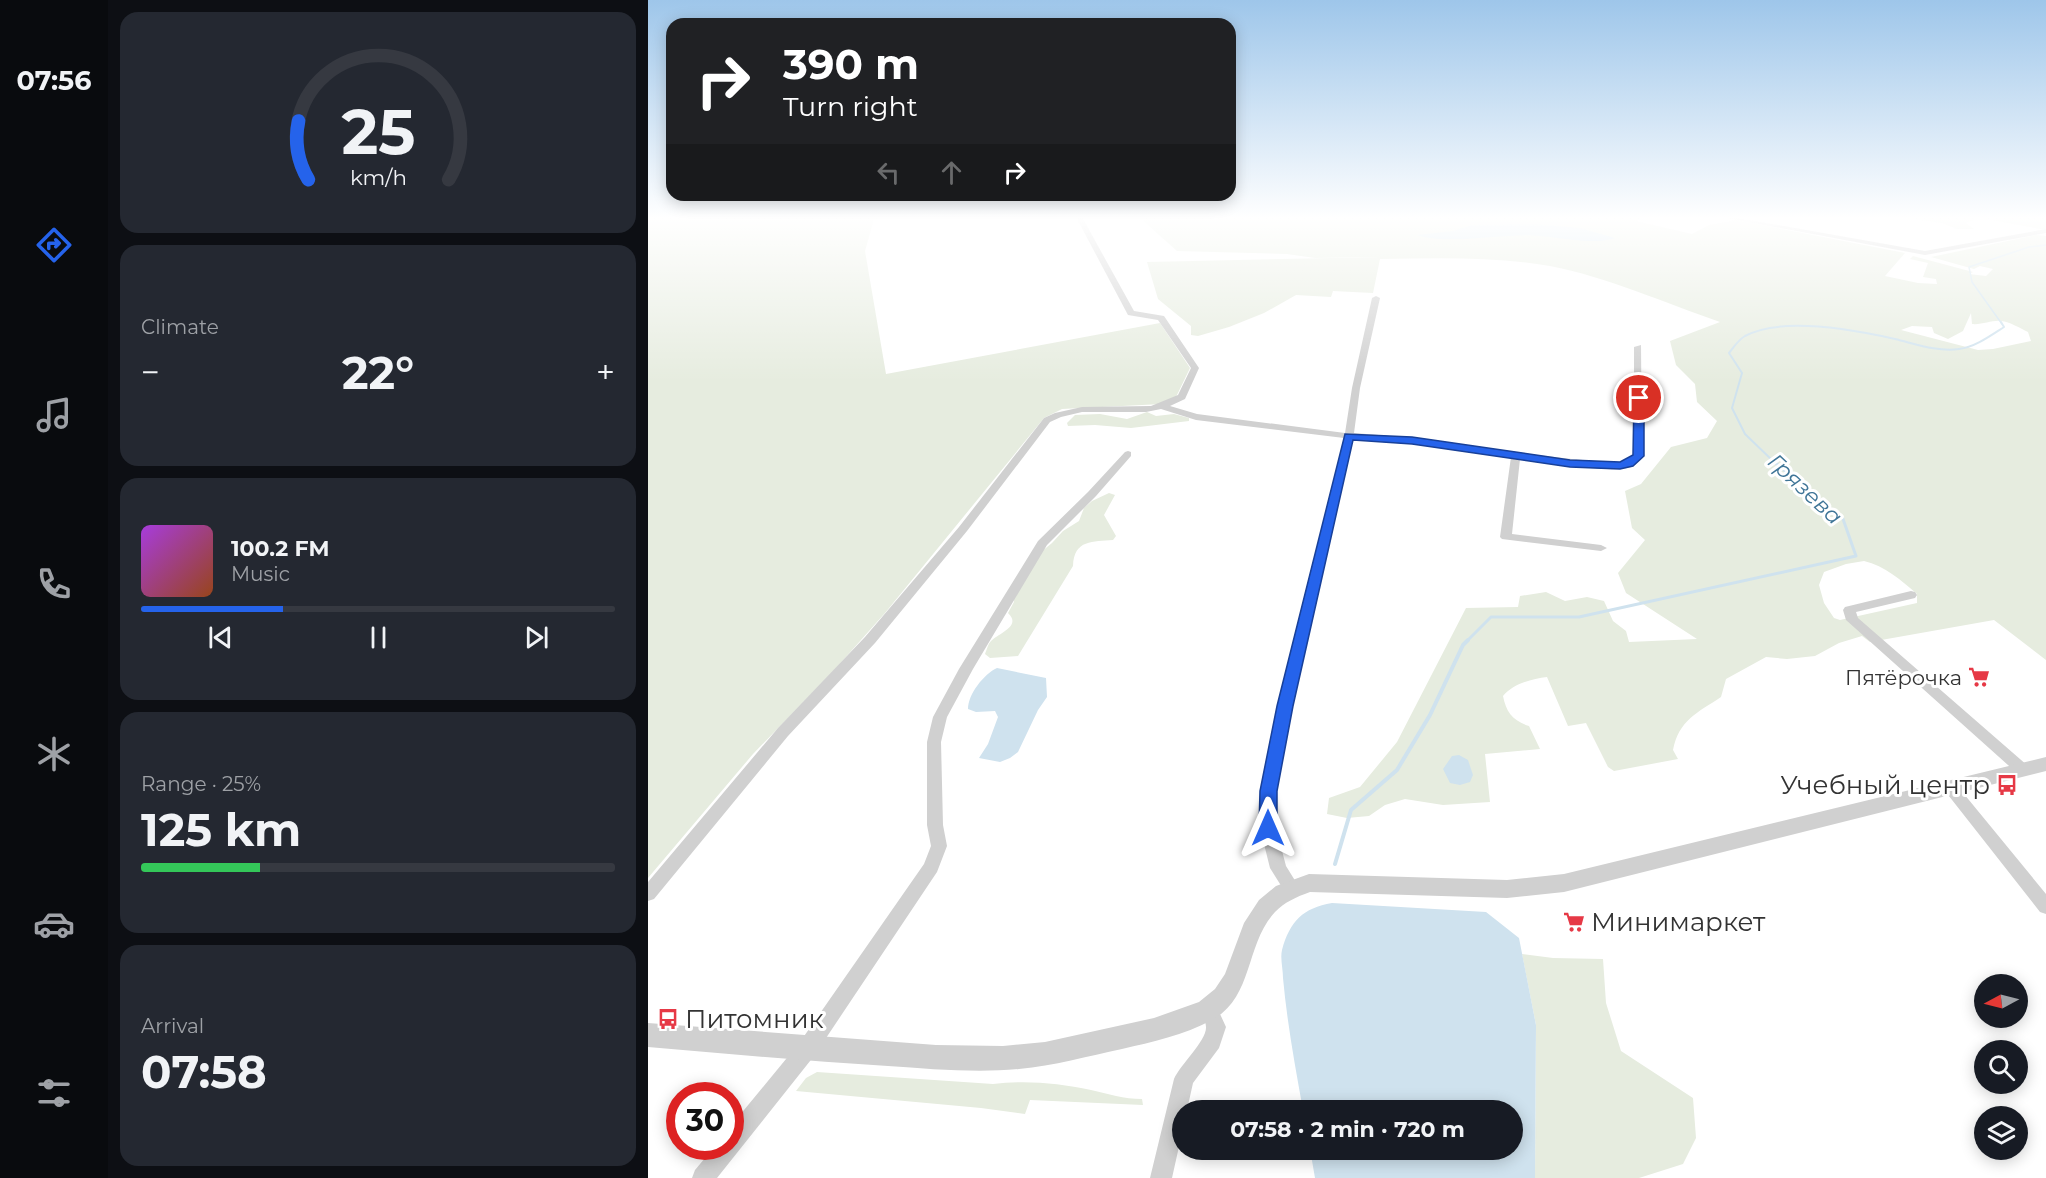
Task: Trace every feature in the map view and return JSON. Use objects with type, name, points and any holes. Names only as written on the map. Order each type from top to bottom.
[{"type":"street","points":[[648,894],[783,732],[870,640],[963,529],[1047,420],[1067,411],[1148,409],[1162,406],[1182,397],[1195,368],[1165,322],[1152,315],[1131,313],[1109,272]]},
{"type":"street","points":[[1291,887],[1278,868],[1268,828],[1268,791],[1285,706],[1349,436],[1356,388],[1376,298]]},
{"type":"street","points":[[1162,406],[1196,417],[1349,436],[1412,440],[1570,463],[1620,466],[1629,464],[1639,456],[1638,347]]},
{"type":"street","points":[[744,1128],[807,1050],[931,867],[939,846],[935,825],[934,742],[940,717],[961,677],[1042,543],[1092,494],[1128,454]]},
{"type":"street","points":[[1516,454],[1506,537],[1601,548]]},
{"type":"street","points":[[1911,595],[1849,610],[1852,620],[2023,770]]},
{"type":"street","points":[[648,1035],[807,1050],[973,1059],[1021,1057],[1078,1048],[1186,1020],[1220,1001],[1229,989],[1253,929],[1268,903],[1291,887],[1309,883],[1507,889],[1564,883],[2046,764]]},
{"type":"street","points":[[1950,787],[2046,907]]},
{"type":"street","points":[[1161,1178],[1184,1078],[1212,1041],[1216,1027],[1208,1009]]},
{"type":"street","points":[[703,1178],[718,1160]]},
{"type":"shaded area","points":[[648,272],[869,272],[886,374],[1160,323],[1190,368],[1176,397],[1162,404],[1062,409],[1044,418],[885,613],[836,668],[753,754],[648,878]]},
{"type":"shaded area","points":[[1150,272],[1377,272],[1373,293],[1333,291],[1331,297],[1296,295],[1264,313],[1198,336],[1191,335],[1191,326],[1158,299]]},
{"type":"shaded area","points":[[1574,272],[1889,272],[1885,276],[1918,283],[1937,284],[1936,279],[1923,277],[1925,272],[1973,272],[1969,274],[1986,276],[1990,272],[2046,272],[2046,660],[1994,620],[1870,642],[1862,636],[1839,643],[1815,656],[1787,659],[1766,657],[1726,679],[1721,697],[1684,724],[1673,750],[1678,759],[1614,771],[1608,767],[1586,723],[1568,726],[1547,677],[1535,679],[1517,685],[1503,696],[1508,711],[1515,719],[1529,726],[1540,749],[1485,754],[1490,802],[1443,805],[1405,799],[1385,805],[1369,816],[1347,818],[1327,814],[1329,798],[1360,787],[1397,742],[1466,608],[1518,607],[1520,596],[1546,592],[1565,601],[1587,597],[1604,601],[1613,621],[1626,631],[1629,642],[1697,639],[1626,593],[1618,573],[1645,540],[1632,528],[1625,491],[1641,484],[1671,447],[1707,438],[1717,421],[1697,402],[1695,384],[1676,365],[1670,341],[1720,322]],"holes":[[[1971,313],[1972,324],[1998,321],[2008,323],[2028,332],[2031,341],[1978,350],[1901,330],[1912,326],[1932,327],[1934,333],[1948,339],[1963,331]],[[1864,561],[1879,566],[1917,594],[1917,603],[1840,620],[1834,618],[1824,603],[1819,585],[1824,572],[1846,564]]]},
{"type":"shaded area","points":[[1147,412],[1156,416],[1174,414],[1189,418],[1189,421],[1131,428],[1095,425],[1068,426],[1067,423],[1075,415],[1100,414],[1127,419]]},
{"type":"shaded area","points":[[1109,493],[1115,495],[1104,515],[1116,536],[1113,540],[1092,542],[1081,546],[1074,557],[1073,566],[1018,656],[990,658],[985,654],[988,645],[1011,625],[1012,618],[1008,613],[1014,602],[1013,597],[1041,552],[1063,531],[1079,521],[1084,508],[1092,501]]},
{"type":"shaded area","points":[[1522,954],[1553,958],[1603,959],[1606,1003],[1621,1051],[1693,1098],[1696,1138],[1683,1164],[1639,1178],[1535,1178],[1536,1025]]},
{"type":"shaded area","points":[[817,1072],[993,1084],[1030,1082],[1054,1084],[1142,1099],[1143,1105],[1030,1100],[1025,1114],[796,1091],[806,1078]]},
{"type":"water","points":[[997,668],[1046,678],[1047,697],[1038,710],[1018,752],[1000,762],[979,758],[988,744],[998,717],[995,711],[976,712],[968,709],[971,697],[978,685]]},
{"type":"water","points":[[1459,755],[1468,760],[1473,775],[1470,782],[1460,785],[1450,783],[1443,769],[1452,756]]},
{"type":"water","points":[[1332,903],[1486,912],[1519,938],[1536,1025],[1535,1178],[1315,1178],[1312,1160],[1523,1160],[1523,1100],[1301,1100],[1287,1011],[1281,953],[1289,931],[1299,918],[1313,908]]},
{"type":"waterway","name":"Грязева","points":[[1970,272],[1972,282],[2002,324]]},
{"type":"waterway","name":"Грязева","points":[[1774,462],[1745,434],[1732,408],[1742,373],[1729,353],[1745,336],[1760,330],[1778,327],[1819,327],[1860,332],[1951,350],[1965,348],[1982,341],[2004,327],[2001,322]]},
{"type":"waterway","name":"Грязева","points":[[1335,864],[1351,810],[1397,770],[1430,715],[1463,645],[1491,617],[1579,617],[1856,556],[1843,519],[1773,461]]},
{"type":"place","name":"Пятёрочка","points":[[1979,677]]},
{"type":"place","name":"Учебный центр","points":[[2007,785]]},
{"type":"place","name":"Минимаркет","points":[[1574,922]]},
{"type":"place","name":"Питомник","points":[[668,1019]]},
{"type":"route","points":[[1268,828],[1268,791],[1285,706],[1349,436],[1412,440],[1570,463],[1620,466],[1629,464],[1639,456],[1639,398]]}]
